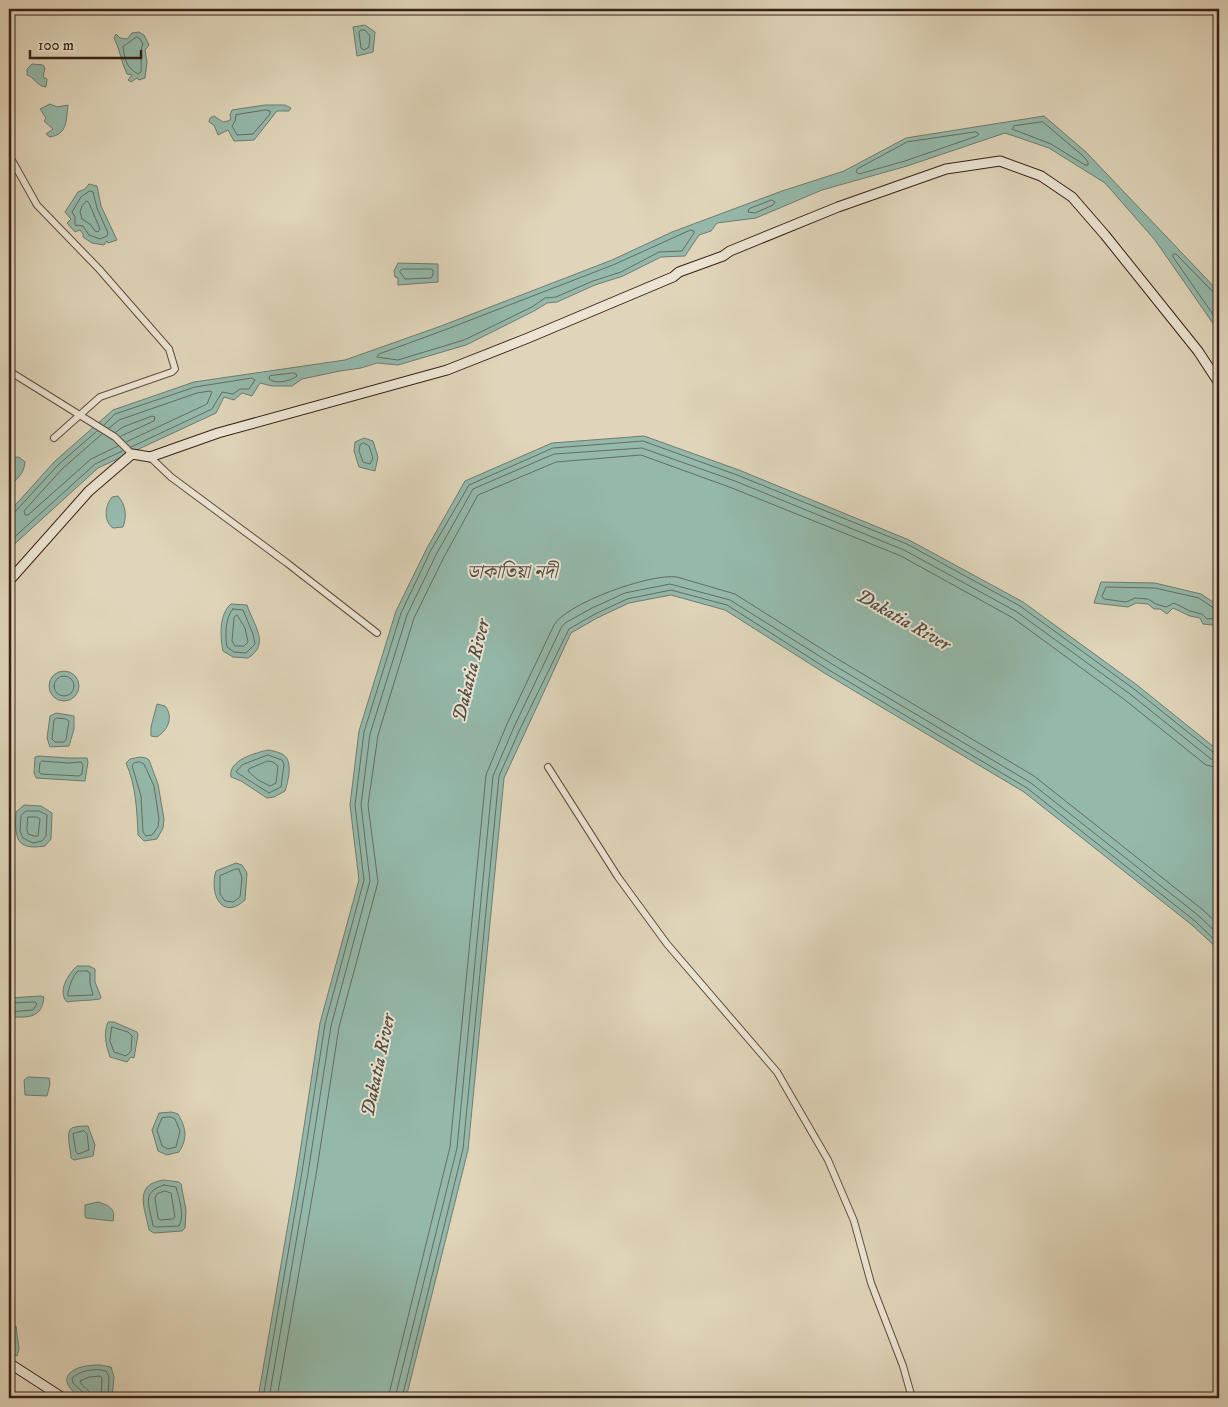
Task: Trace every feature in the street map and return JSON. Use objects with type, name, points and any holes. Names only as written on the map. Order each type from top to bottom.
[{"type":"main road","points":[[9,581],[89,491],[132,454],[150,457],[218,433],[447,370],[528,338],[673,277],[679,272],[723,256],[730,251],[838,207],[946,169],[1000,161],[1041,176],[1072,197],[1198,351],[1219,383]]},
{"type":"main road","points":[[9,1363],[63,1398]]},
{"type":"street","points":[[9,155],[37,205],[99,268],[169,349],[174,369],[172,372],[100,397],[54,438]]},
{"type":"street","points":[[9,371],[115,437],[132,454]]},
{"type":"street","points":[[150,457],[170,477],[287,563],[377,633]]},
{"type":"street","points":[[548,767],[639,907],[667,944],[777,1072],[828,1160],[854,1220],[871,1284],[903,1366],[912,1398]]},
{"type":"water","points":[[365,25],[375,32],[373,52],[357,56],[353,27]]},
{"type":"water","points":[[139,32],[144,35],[149,45],[145,50],[147,62],[145,78],[139,80],[137,78],[131,82],[128,80],[132,75],[127,74],[114,38],[116,34],[120,38],[127,39],[132,33]]},
{"type":"water","points":[[32,64],[43,65],[45,68],[43,77],[47,79],[46,87],[43,87],[27,75],[27,69]]},
{"type":"water","points":[[50,104],[57,107],[68,105],[63,130],[50,137],[46,134],[53,129],[44,121],[46,118],[40,109]]},
{"type":"water","points":[[265,105],[285,105],[291,108],[289,111],[277,111],[254,140],[234,141],[228,130],[218,135],[214,125],[209,122],[210,118],[214,116],[223,122],[228,121],[231,119],[232,110]]},
{"type":"water","points":[[1044,116],[1086,152],[1219,292],[1219,332],[1155,240],[1105,183],[1049,148],[1005,133],[907,166],[822,190],[756,218],[717,223],[711,231],[699,235],[685,256],[661,257],[623,276],[595,285],[557,302],[547,303],[466,345],[398,365],[377,363],[361,368],[302,379],[292,386],[272,386],[260,383],[252,396],[242,393],[234,400],[224,397],[216,413],[98,468],[9,549],[9,512],[55,461],[113,410],[194,382],[345,360],[441,326],[612,260],[672,232],[782,191],[844,171],[906,138]]},
{"type":"water","points":[[89,184],[97,186],[101,206],[117,240],[108,243],[107,241],[104,245],[92,243],[83,237],[80,230],[75,232],[67,223],[71,219],[65,212],[78,192],[85,189]]},
{"type":"water","points":[[398,263],[438,264],[438,282],[398,285],[398,278],[395,277],[394,271]]},
{"type":"water","points":[[644,436],[739,470],[909,540],[1023,602],[1137,685],[1219,751],[1219,950],[1192,925],[1024,792],[826,674],[725,610],[671,595],[629,603],[571,633],[504,778],[468,1150],[406,1398],[258,1398],[297,1172],[320,1023],[359,880],[350,805],[359,731],[396,611],[427,548],[465,481],[552,443]]},
{"type":"water","points":[[364,438],[373,441],[378,457],[375,471],[359,467],[354,451],[355,442]]},
{"type":"water","points":[[19,457],[25,462],[23,470],[20,476],[9,486],[9,458]]},
{"type":"water","points":[[118,496],[124,507],[125,519],[123,527],[113,528],[106,517],[106,513],[112,497]]},
{"type":"water","points":[[1101,582],[1155,583],[1201,594],[1219,606],[1219,623],[1212,625],[1203,624],[1200,618],[1190,616],[1173,608],[1167,614],[1160,609],[1154,609],[1148,604],[1136,603],[1128,607],[1094,603]]},
{"type":"water","points":[[231,604],[247,605],[256,626],[259,640],[258,646],[255,652],[248,658],[233,657],[223,651],[221,639],[222,620],[227,608]]},
{"type":"water","points":[[64,671],[75,675],[79,686],[75,697],[64,701],[53,697],[49,686],[53,675]]},
{"type":"water","points":[[157,704],[165,706],[168,710],[169,719],[167,727],[157,737],[151,736],[151,727]]},
{"type":"water","points":[[56,713],[74,716],[74,729],[69,746],[50,747],[47,738],[50,716]]},
{"type":"water","points":[[268,750],[283,754],[286,757],[289,764],[289,776],[285,791],[274,797],[267,798],[241,781],[231,777],[231,771],[244,758]]},
{"type":"water","points":[[35,757],[87,758],[85,781],[36,778],[34,773]]},
{"type":"water","points":[[140,757],[149,760],[158,784],[164,819],[163,828],[157,839],[144,841],[138,835],[134,789],[126,763],[130,759]]},
{"type":"water","points":[[24,805],[41,806],[52,813],[51,839],[45,846],[28,846],[22,844],[19,840],[16,829],[16,812]]},
{"type":"water","points":[[236,863],[242,865],[247,873],[245,900],[237,906],[229,908],[219,902],[214,887],[214,879],[216,871]]},
{"type":"water","points":[[77,966],[89,966],[95,969],[95,982],[101,997],[100,999],[67,1002],[64,998],[63,988],[67,978]]},
{"type":"water","points":[[44,997],[43,1004],[37,1013],[27,1017],[9,1017],[9,998]]},
{"type":"water","points":[[108,1022],[114,1022],[137,1032],[134,1058],[131,1057],[127,1062],[110,1057],[106,1040]]},
{"type":"water","points":[[28,1077],[49,1078],[50,1084],[47,1096],[25,1095],[24,1080]]},
{"type":"water","points":[[172,1112],[178,1114],[181,1119],[185,1138],[179,1152],[167,1155],[158,1151],[152,1130],[159,1113]]},
{"type":"water","points":[[88,1126],[95,1145],[93,1156],[74,1160],[71,1158],[70,1130],[76,1127]]},
{"type":"water","points":[[163,1180],[179,1182],[181,1184],[186,1210],[185,1228],[182,1231],[154,1233],[149,1230],[143,1199],[144,1193],[151,1184]]},
{"type":"water","points":[[98,1202],[111,1208],[114,1217],[113,1221],[86,1218],[85,1205]]},
{"type":"water","points":[[9,1325],[16,1326],[19,1349],[17,1356],[9,1353]]},
{"type":"water","points":[[100,1365],[111,1367],[114,1377],[112,1398],[85,1398],[77,1395],[70,1388],[67,1377],[70,1373],[84,1366]]},
{"type":"water label","name":"ডাকাতিয়া নদী","points":[[512,571]]},
{"type":"water label","name":"Dakatia River","points":[[904,619]]},
{"type":"water label","name":"Dakatia River","points":[[470,670]]},
{"type":"water label","name":"Dakatia River","points":[[377,1065]]}]
